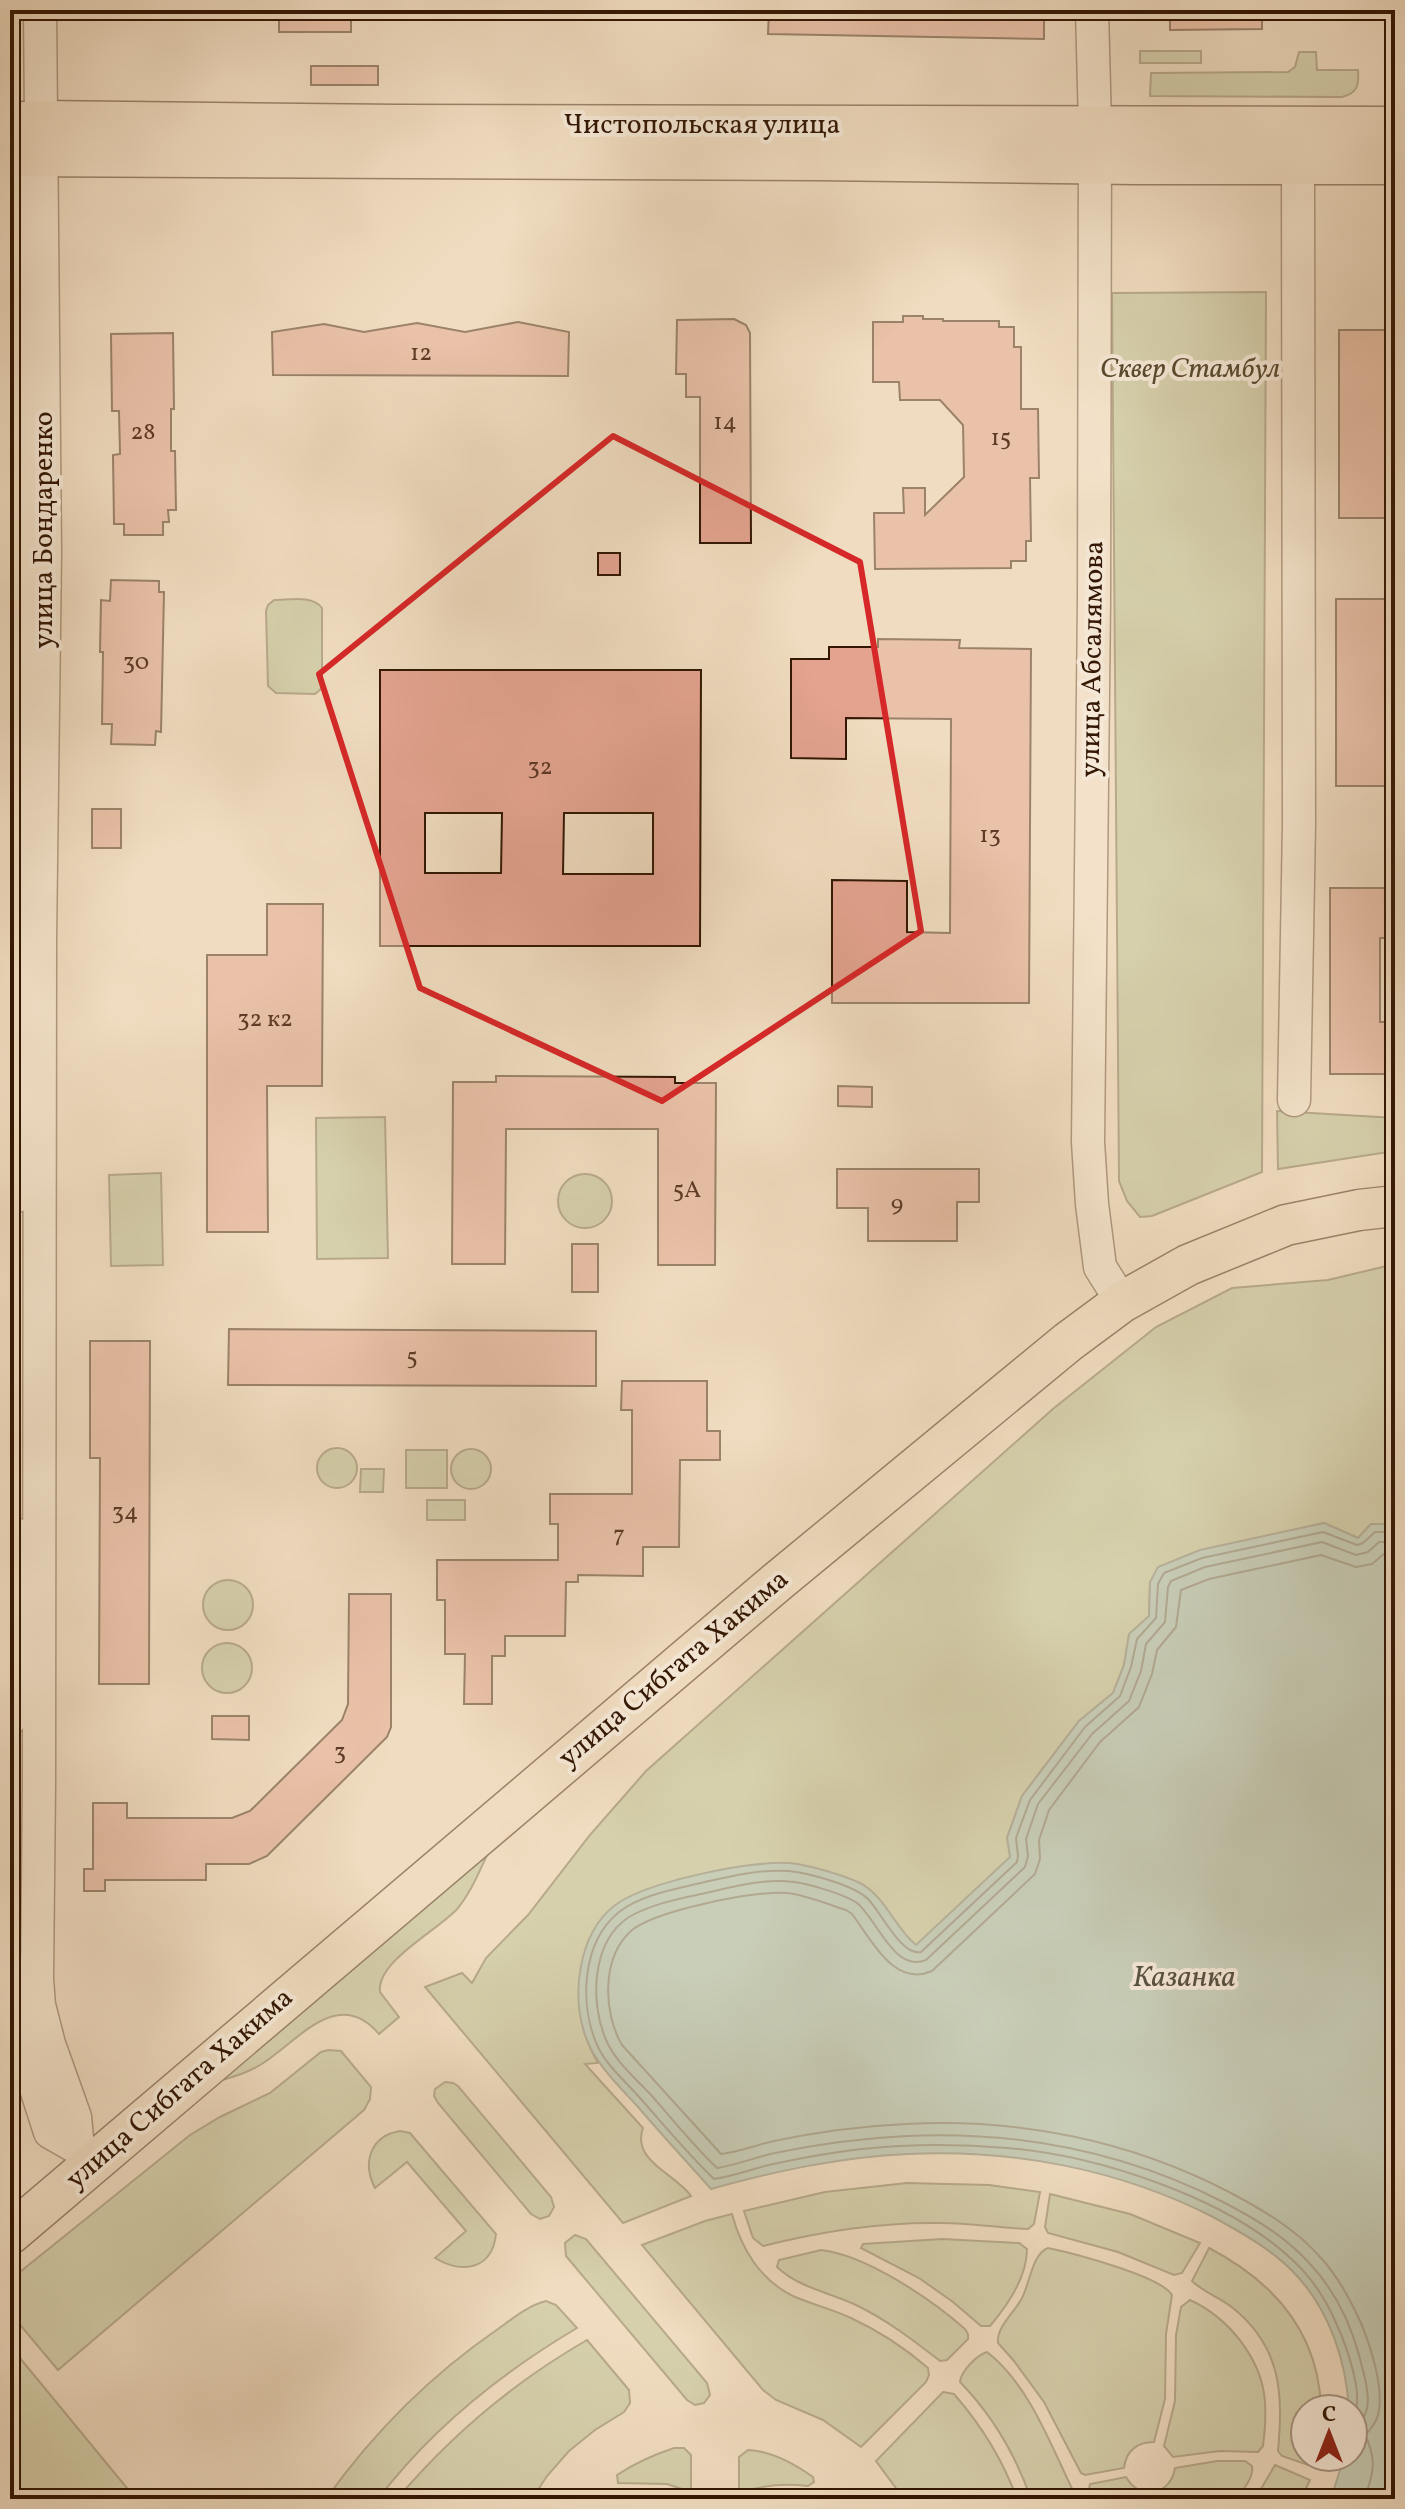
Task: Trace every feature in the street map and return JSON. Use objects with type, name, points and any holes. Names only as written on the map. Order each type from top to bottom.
[{"type":"main road","name":"Чистопольская улица","points":[[24,139],[1095,145],[1395,127]]},
{"type":"main road","name":"Чистопольская улица","points":[[1095,145],[1298,164],[1395,164]]},
{"type":"main road","name":"улица Сибгата Хакима","points":[[10,2204],[85,2155],[1068,1342],[1116,1292],[1199,1234],[1277,1202],[1349,1185],[1395,1180]]},
{"type":"main road","name":"улица Сибгата Хакима","points":[[1116,1292],[1286,1225],[1395,1206]]},
{"type":"main road","name":"улица Сибгата Хакима","points":[[10,2234],[85,2155]]},
{"type":"street","name":"улица Бондаренко","points":[[20,10],[24,139],[14,560],[39,1784],[37,1979],[39,2005],[49,2044],[85,2155]]},
{"type":"street","name":"улица Бондаренко","points":[[24,139],[40,10]]},
{"type":"street","name":"улица Абсалямова","points":[[1092,10],[1095,145],[1094,601],[1088,1142],[1100,1267],[1116,1292]]},
{"type":"street","points":[[1294,1100],[1299,825],[1298,164]]},
{"type":"street","name":"улица Бондаренко","points":[[10,1719],[19,1492],[22,883]]},
{"type":"street","points":[[10,1969],[15,2023],[50,2132],[85,2155]]},
{"type":"highlighted area","points":[[613,436],[860,562],[921,931],[662,1101],[420,988],[319,674]]},
{"type":"green space","points":[[1140,51],[1201,51],[1201,63],[1140,63]]},
{"type":"green space","points":[[1299,52],[1316,52],[1317,70],[1358,70],[1356,88],[1342,97],[1150,96],[1151,73],[1288,72],[1295,67]]},
{"type":"green space","name":"Сквер Стамбул","points":[[1266,292],[1262,1172],[1152,1216],[1140,1217],[1127,1201],[1119,1181],[1112,293]]},
{"type":"green space","points":[[274,600],[313,601],[322,608],[322,685],[315,694],[276,693],[268,686],[266,611]]},
{"type":"green space","points":[[1277,1111],[1395,1118],[1395,1151],[1278,1169]]},
{"type":"green space","points":[[385,1117],[388,1258],[317,1259],[316,1118]]},
{"type":"green space","points":[[161,1173],[163,1265],[111,1266],[109,1175]]},
{"type":"green space","points":[[585,1174],[604,1182],[612,1201],[604,1220],[585,1228],[566,1220],[558,1201],[566,1182]]},
{"type":"green space","points":[[1395,1264],[1395,1524],[1371,1524],[1358,1538],[1324,1523],[1266,1536],[1150,1582],[1149,1616],[1129,1635],[1124,1665],[1113,1693],[1079,1721],[1022,1796],[1007,1838],[1011,1857],[916,1946],[902,1933],[872,1892],[774,1863],[677,1880],[589,1939],[581,1972],[579,2002],[584,2032],[598,2063],[585,2064],[643,2128],[643,2149],[649,2158],[691,2196],[623,2223],[425,1987],[462,1973],[472,1983],[486,1958],[528,1915],[590,1835],[646,1771],[1054,1408],[1156,1327],[1232,1288],[1328,1280]]},
{"type":"green space","points":[[337,1448],[351,1454],[357,1468],[351,1482],[337,1488],[323,1482],[317,1468],[323,1454]]},
{"type":"green space","points":[[471,1449],[485,1455],[491,1469],[485,1483],[471,1489],[457,1483],[451,1469],[457,1455]]},
{"type":"green space","points":[[406,1450],[447,1450],[447,1488],[406,1488]]},
{"type":"green space","points":[[361,1469],[384,1469],[383,1492],[360,1492]]},
{"type":"green space","points":[[427,1500],[465,1500],[465,1520],[427,1520]]},
{"type":"green space","points":[[228,1580],[246,1587],[253,1605],[246,1623],[228,1630],[210,1623],[203,1605],[210,1587]]},
{"type":"green space","points":[[227,1643],[245,1650],[252,1668],[245,1686],[227,1693],[209,1686],[202,1668],[209,1650]]},
{"type":"green space","points":[[488,1853],[458,1908],[398,1958],[381,1980],[380,1992],[399,2017],[379,2034],[363,2020],[348,2015],[332,2016],[302,2033],[255,2068],[213,2083]]},
{"type":"green space","points":[[341,2051],[371,2087],[370,2099],[364,2110],[58,2370],[10,2313],[10,2280],[190,2135],[270,2093],[321,2052]]},
{"type":"green space","points":[[445,2082],[458,2086],[551,2197],[554,2207],[549,2216],[540,2219],[531,2214],[438,2103],[434,2096],[435,2089]]},
{"type":"green space","points":[[10,2110],[18,2147],[10,2168]]},
{"type":"green space","points":[[400,2131],[410,2133],[496,2234],[489,2255],[482,2262],[465,2267],[435,2258],[466,2231],[407,2162],[375,2188],[369,2169],[371,2152],[382,2138]]},
{"type":"green space","points":[[907,2183],[989,2185],[1040,2192],[1034,2224],[1028,2229],[952,2223],[896,2224],[829,2232],[763,2246],[753,2238],[744,2211],[825,2192]]},
{"type":"green space","points":[[1050,2194],[1130,2214],[1200,2243],[1182,2273],[1174,2275],[1118,2252],[1048,2233],[1045,2227]]},
{"type":"green space","points":[[732,2214],[754,2262],[781,2289],[872,2328],[928,2368],[926,2382],[861,2447],[823,2420],[776,2400],[763,2390],[642,2245]]},
{"type":"green space","points":[[575,2235],[586,2239],[707,2383],[710,2395],[704,2403],[695,2405],[687,2400],[566,2256],[565,2243]]},
{"type":"green space","points":[[942,2239],[1019,2243],[1027,2249],[1020,2280],[990,2326],[981,2326],[919,2278],[861,2248],[863,2244]]},
{"type":"green space","points":[[1048,2248],[1134,2273],[1151,2280],[1172,2295],[1166,2334],[1165,2399],[1154,2442],[1133,2449],[1124,2468],[1085,2475],[1081,2473],[1044,2402],[998,2343],[1000,2331],[1022,2298],[1038,2256]]},
{"type":"green space","points":[[1209,2248],[1254,2277],[1289,2312],[1302,2333],[1312,2356],[1319,2393],[1289,2393],[1289,2458],[1278,2451],[1279,2391],[1276,2373],[1261,2339],[1233,2308],[1192,2281]]},
{"type":"green space","points":[[821,2250],[858,2260],[897,2280],[951,2317],[965,2329],[968,2339],[947,2360],[940,2361],[878,2317],[846,2300],[805,2285],[777,2267],[779,2260]]},
{"type":"green space","points":[[1190,2300],[1218,2317],[1230,2329],[1258,2370],[1265,2413],[1263,2446],[1258,2452],[1220,2451],[1173,2457],[1164,2446],[1175,2401],[1176,2335],[1181,2307]]},
{"type":"green space","points":[[546,2301],[556,2305],[577,2328],[521,2364],[469,2404],[421,2449],[378,2499],[326,2499],[363,2451],[404,2406],[473,2347],[515,2317]]},
{"type":"green space","points":[[587,2340],[629,2390],[630,2403],[624,2412],[569,2451],[532,2499],[397,2499],[485,2411],[534,2373]]},
{"type":"green space","points":[[10,2346],[136,2499],[10,2499]]},
{"type":"green space","points":[[987,2352],[1003,2366],[1028,2401],[1077,2499],[1031,2499],[1002,2437],[960,2382],[970,2364]]},
{"type":"green space","points":[[943,2392],[954,2394],[982,2431],[1005,2470],[1017,2499],[904,2499],[876,2461]]},
{"type":"green space","points":[[674,2448],[684,2448],[691,2455],[691,2492],[667,2484],[618,2483],[617,2475]]},
{"type":"green space","points":[[748,2450],[783,2459],[813,2477],[814,2482],[808,2486],[773,2485],[739,2493],[739,2457]]},
{"type":"green space","points":[[1217,2461],[1245,2461],[1252,2466],[1250,2479],[1235,2499],[1092,2499],[1088,2494],[1090,2484],[1126,2477],[1139,2490],[1154,2492],[1168,2484],[1175,2468]]},
{"type":"green space","points":[[1275,2465],[1310,2480],[1301,2499],[1255,2499]]},
{"type":"water","name":"Казанка","points":[[1324,1523],[1358,1538],[1371,1524],[1395,1524],[1395,2499],[1331,2499],[1339,2473],[1369,2473],[1369,2393],[1347,2393],[1340,2355],[1319,2305],[1297,2276],[1247,2236],[1177,2200],[1140,2186],[1065,2166],[987,2155],[947,2153],[858,2158],[784,2171],[711,2189],[601,2065],[589,2046],[581,2019],[581,1965],[593,1932],[602,1918],[629,1897],[699,1874],[751,1865],[790,1863],[853,1880],[876,1896],[916,1945],[1010,1857],[1007,1838],[1022,1796],[1079,1721],[1113,1693],[1124,1665],[1129,1634],[1149,1616],[1150,1582],[1158,1567],[1200,1550]]},
{"type":"building","points":[[279,10],[351,10],[351,32],[279,32]]},
{"type":"building","points":[[769,10],[1044,10],[1044,39],[768,34]]},
{"type":"building","points":[[1170,10],[1262,10],[1262,29],[1170,30]]},
{"type":"building","points":[[311,66],[378,66],[378,85],[311,85]]},
{"type":"building","points":[[903,316],[923,316],[923,319],[943,321],[999,321],[999,327],[1014,327],[1014,347],[1021,347],[1021,409],[1038,409],[1039,478],[1030,478],[1031,541],[1026,541],[1026,561],[1011,561],[1011,568],[875,569],[874,513],[904,513],[903,488],[925,488],[925,515],[964,477],[963,425],[940,400],[900,400],[899,382],[873,382],[873,322],[903,322]]},
{"type":"building","points":[[734,319],[746,325],[750,333],[751,543],[700,543],[700,397],[686,397],[686,374],[676,374],[677,320]]},
{"type":"building","points":[[518,322],[569,332],[568,376],[273,375],[272,332],[324,324],[364,332],[417,323],[465,332]]},
{"type":"building","points":[[1339,330],[1395,330],[1395,380],[1389,380],[1390,464],[1395,464],[1395,518],[1339,518]]},
{"type":"building","points":[[173,333],[171,451],[175,451],[176,510],[168,510],[169,522],[163,522],[163,535],[124,535],[124,524],[114,524],[113,455],[120,454],[119,411],[112,411],[111,334]]},
{"type":"building","points":[[598,553],[620,553],[620,575],[598,575]]},
{"type":"building","points":[[111,580],[159,581],[159,592],[164,592],[161,732],[156,731],[155,745],[111,744],[112,724],[102,724],[101,600],[110,601]]},
{"type":"building","points":[[1336,599],[1395,599],[1395,650],[1386,650],[1386,734],[1395,734],[1395,786],[1336,786]]},
{"type":"building","points":[[878,639],[960,640],[959,648],[1031,649],[1029,1003],[832,1003],[832,880],[907,881],[907,932],[950,933],[951,719],[846,718],[846,759],[791,758],[791,659],[829,659],[829,647],[878,647]]},
{"type":"building","points":[[380,670],[701,670],[700,946],[380,946]],"holes":[[[425,813],[502,813],[501,873],[425,873]],[[564,813],[653,813],[653,874],[563,874]]]},
{"type":"building","points":[[92,809],[121,809],[121,848],[92,848]]},
{"type":"building","points":[[1330,888],[1395,888],[1395,938],[1380,938],[1380,1022],[1395,1022],[1395,1074],[1330,1074]]},
{"type":"building","points":[[267,904],[323,904],[322,1086],[267,1086],[268,1232],[207,1232],[207,955],[267,955]]},
{"type":"building","points":[[496,1076],[675,1077],[675,1083],[716,1083],[715,1265],[658,1265],[658,1129],[506,1129],[505,1264],[452,1264],[453,1082],[496,1082]]},
{"type":"building","points":[[838,1086],[872,1087],[872,1107],[838,1106]]},
{"type":"building","points":[[837,1169],[979,1169],[979,1202],[957,1202],[957,1241],[868,1241],[868,1208],[837,1208]]},
{"type":"building","points":[[572,1244],[598,1244],[598,1292],[572,1292]]},
{"type":"building","points":[[229,1329],[596,1331],[596,1386],[228,1385]]},
{"type":"building","points":[[90,1341],[150,1341],[149,1684],[99,1684],[100,1458],[90,1458]]},
{"type":"building","points":[[622,1381],[707,1381],[707,1431],[720,1431],[720,1460],[680,1460],[679,1547],[643,1547],[643,1576],[578,1575],[578,1582],[566,1582],[565,1636],[505,1636],[505,1656],[492,1656],[492,1704],[464,1704],[465,1654],[445,1654],[445,1600],[437,1600],[437,1560],[558,1560],[558,1524],[550,1524],[550,1494],[632,1494],[632,1410],[621,1410]]},
{"type":"building","points":[[349,1594],[391,1594],[391,1727],[387,1737],[267,1856],[249,1864],[206,1864],[206,1880],[105,1880],[105,1891],[84,1891],[84,1869],[93,1869],[93,1803],[127,1803],[127,1818],[232,1818],[250,1811],[342,1720],[348,1704]]},
{"type":"building","points":[[212,1716],[249,1716],[249,1740],[212,1739]]}]
